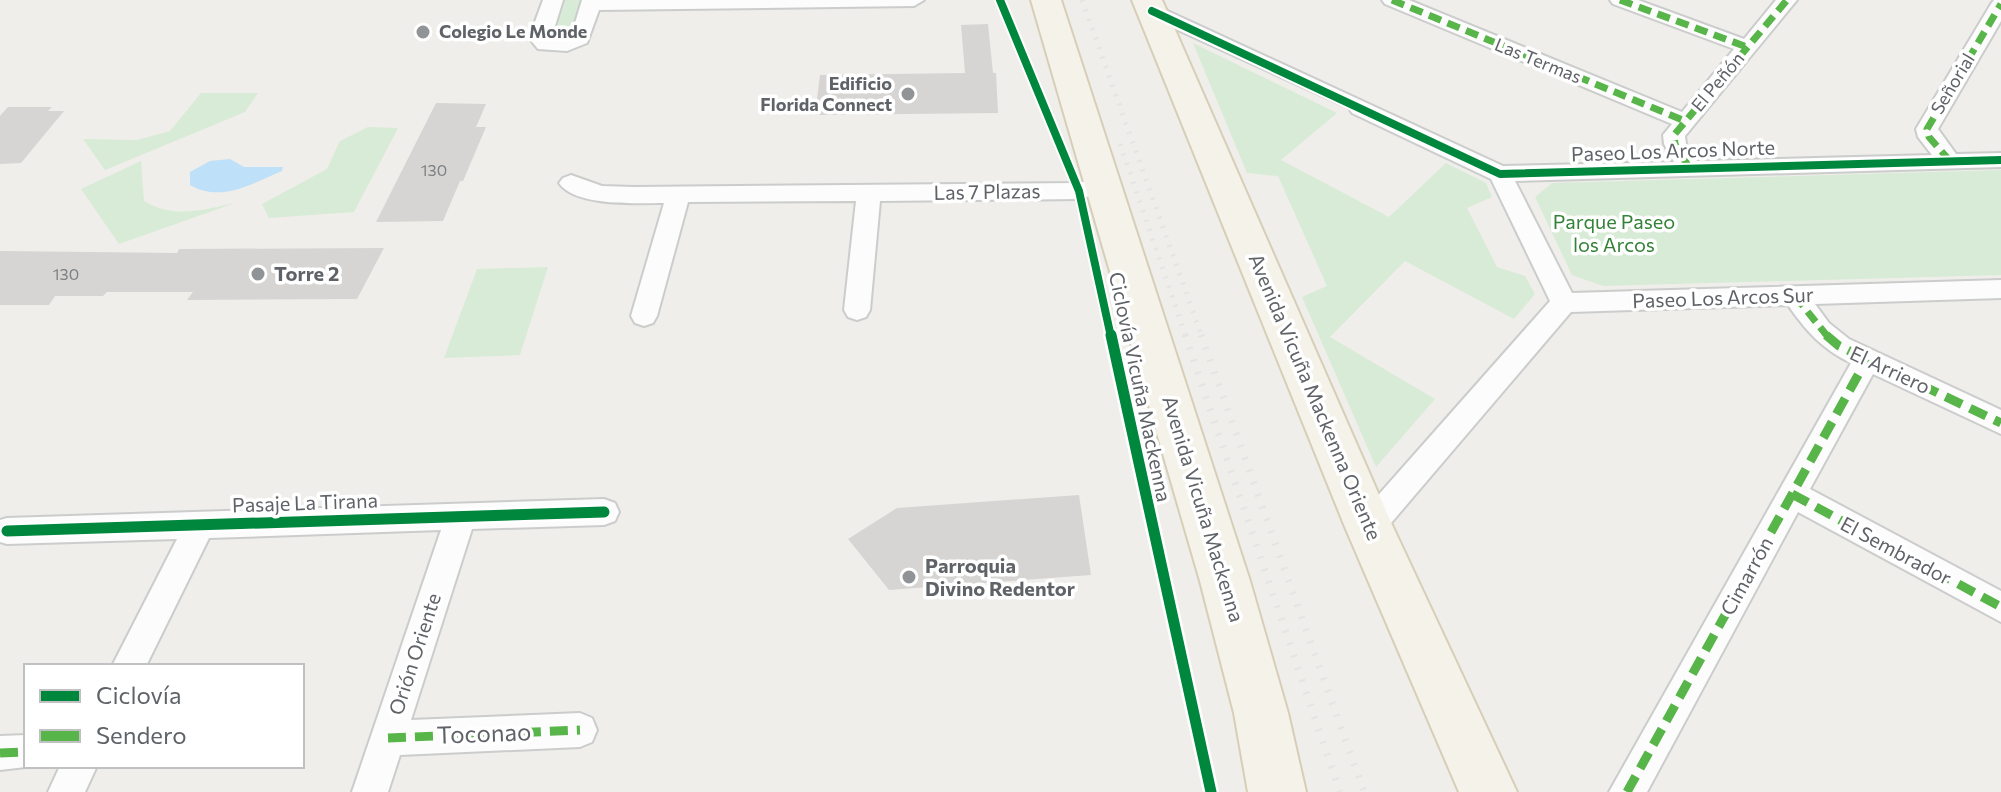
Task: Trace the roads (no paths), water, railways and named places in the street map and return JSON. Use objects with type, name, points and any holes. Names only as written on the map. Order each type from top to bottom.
[{"type":"main road","name":"Avenida Vicuña Mackenna","points":[[1046,0],[1225,581],[1261,713],[1277,792]]},
{"type":"main road","name":"Avenida Vicuña Mackenna Oriente","points":[[1150,5],[1369,527],[1488,792]]},
{"type":"street","points":[[553,0],[539,38],[551,46],[567,45],[580,39],[592,2],[914,0]]},
{"type":"street","name":"Las Termas","points":[[1392,0],[1685,121]]},
{"type":"street","points":[[1620,0],[1747,47]]},
{"type":"street","name":"El Peñón","points":[[1690,169],[1674,139],[1685,121],[1787,0]]},
{"type":"street","name":"Señorial","points":[[1950,161],[1929,137],[1927,129],[2001,4]]},
{"type":"street","name":"Paseo Los Arcos Norte","points":[[1150,5],[1500,174],[2001,160]]},
{"type":"street","points":[[1369,527],[1564,303],[1500,174]]},
{"type":"street","name":"Las 7 Plazas","points":[[571,183],[600,194],[678,195],[1079,191],[1103,185]]},
{"type":"street","points":[[857,310],[869,193]]},
{"type":"street","points":[[644,316],[678,195]]},
{"type":"street","name":"Paseo Los Arcos Sur","points":[[1564,303],[2001,289]]},
{"type":"street","name":"El Arriero","points":[[1795,296],[1828,338],[2001,423]]},
{"type":"street","name":"Cimarrón","points":[[1627,792],[1867,359]]},
{"type":"street","name":"El Sembrador","points":[[1792,494],[2001,607]]},
{"type":"street","name":"Pasaje La Tirana","points":[[7,531],[604,512]]},
{"type":"street","name":"Orión Oriente","points":[[370,792],[461,517]]},
{"type":"street","points":[[130,664],[200,525]]},
{"type":"street","name":"Toconao","points":[[388,738],[580,730]]},
{"type":"street","points":[[0,753],[24,752]]},
{"type":"street","points":[[66,792],[78,768]]},
{"type":"water","points":[[230,159],[244,167],[283,167],[282,171],[236,190],[214,192],[190,185],[190,172],[210,161]]},
{"type":"railway","points":[[1082,0],[1202,337]]},
{"type":"railway","points":[[1120,144],[1186,337]]},
{"type":"railway","points":[[1185,335],[1340,792]]},
{"type":"railway","points":[[1201,335],[1364,792]]},
{"type":"place","name":"Colegio Le Monde","points":[[423,32]]},
{"type":"place","name":"Edificio Florida Connect","points":[[908,94]]},
{"type":"place","name":"Torre 2","points":[[258,274]]},
{"type":"place","name":"Parroquia Divino Redentor","points":[[909,577]]},
{"type":"park label","name":"Parque Paseo los Arcos","points":[[1614,234]]}]
